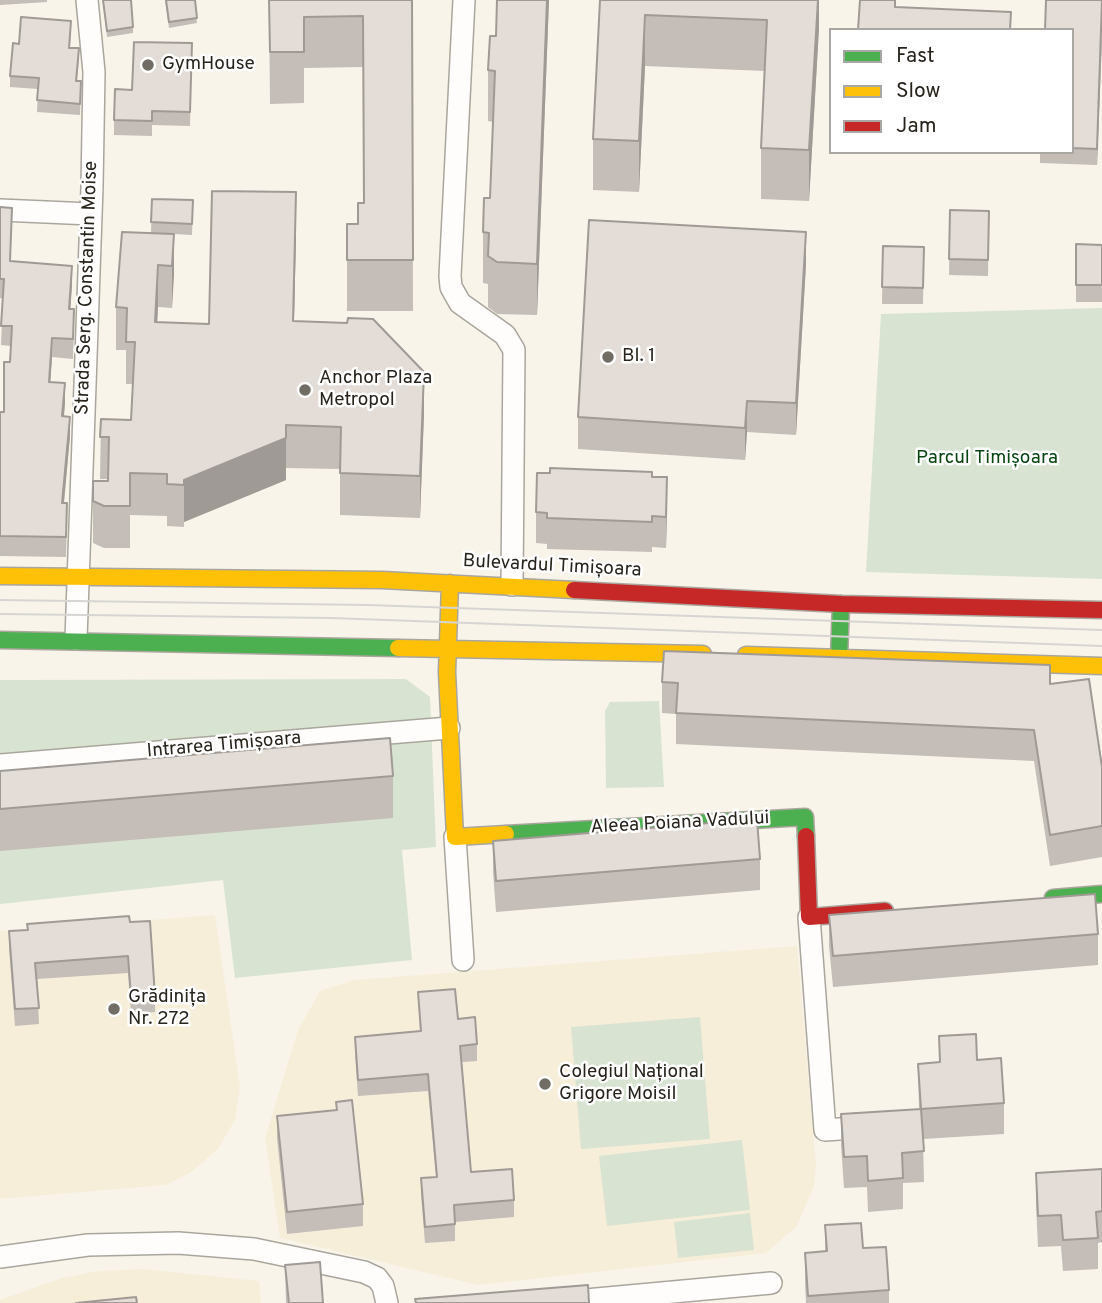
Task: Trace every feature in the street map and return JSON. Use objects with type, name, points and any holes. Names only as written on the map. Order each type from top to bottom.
[{"type":"main road","name":"Bulevardul Timișoara","points":[[0,576],[78,575],[450,583],[841,604],[1102,610]]},
{"type":"main road","points":[[450,583],[449,728],[455,837]]},
{"type":"main road","points":[[839,657],[841,604]]},
{"type":"main road","points":[[0,640],[76,639],[725,654],[1102,666]]},
{"type":"main road","name":"Aleea Poiana Vadului","points":[[455,837],[805,817],[808,917]]},
{"type":"main road","points":[[1039,899],[1102,894]]},
{"type":"main road","points":[[808,917],[903,909]]},
{"type":"street","name":"Strada Serg. Constantin Moise","points":[[76,639],[92,214],[94,72],[88,0]]},
{"type":"street","points":[[464,0],[450,276],[451,287],[460,303],[505,335],[514,350],[512,585]]},
{"type":"street","points":[[0,210],[92,214]]},
{"type":"street","name":"Intrarea Timișoara","points":[[0,765],[449,728]]},
{"type":"street","points":[[455,837],[463,960]]},
{"type":"street","name":"Aleea Poiana Vadului","points":[[808,917],[825,1130],[880,1126]]},
{"type":"street","points":[[0,1256],[88,1245],[178,1243],[254,1249],[364,1272],[377,1278],[383,1286],[387,1303]]},
{"type":"street","points":[[553,1303],[691,1297],[771,1283]]},
{"type":"shaded area","name":"Grădinița Nr. 272","points":[[215,915],[240,1087],[235,1120],[218,1149],[190,1173],[166,1185],[0,1199],[0,931]]},
{"type":"shaded area","name":"Colegiul Național Grigore Moisil","points":[[797,946],[816,1165],[814,1186],[797,1226],[766,1253],[478,1285],[280,1238],[265,1138],[298,1030],[320,991],[354,980]]},
{"type":"shaded area","points":[[144,1269],[259,1281],[261,1303],[0,1303],[0,1300],[62,1278],[98,1271]]},
{"type":"green space","name":"Parcul Timișoara","points":[[1102,308],[1102,579],[866,572],[881,314]]},
{"type":"green space","points":[[406,679],[430,697],[436,847],[402,850],[412,960],[235,978],[223,880],[0,904],[0,680]]},
{"type":"green space","points":[[659,701],[664,787],[606,788],[605,711],[610,702]]},
{"type":"green space","points":[[700,1017],[710,1139],[581,1149],[571,1027]]},
{"type":"green space","points":[[742,1140],[750,1210],[607,1226],[599,1156]]},
{"type":"green space","points":[[750,1213],[754,1250],[678,1258],[674,1222]]},
{"type":"building","points":[[103,0],[131,0],[133,27],[107,31]]},
{"type":"building","points":[[166,0],[195,0],[197,18],[169,22]]},
{"type":"building","points":[[269,0],[412,0],[413,260],[347,260],[347,224],[358,224],[358,203],[364,203],[363,16],[304,17],[304,52],[270,52]]},
{"type":"building","points":[[497,0],[547,0],[537,264],[497,262],[488,256],[489,233],[483,232],[484,198],[490,198],[495,71],[488,70],[490,36],[496,36]]},
{"type":"building","points":[[600,0],[818,0],[809,150],[761,148],[767,20],[645,15],[639,141],[593,139]]},
{"type":"building","points":[[860,0],[895,0],[895,7],[1011,12],[1010,28],[858,28]]},
{"type":"building","points":[[1046,0],[1102,0],[1097,149],[1074,148],[1074,28],[1045,28]]},
{"type":"building","points":[[21,17],[71,21],[69,48],[79,48],[76,81],[81,81],[80,104],[37,100],[39,78],[10,76],[13,43],[19,44]]},
{"type":"building","points":[[134,42],[192,43],[190,112],[152,111],[152,121],[114,120],[115,89],[132,90]]},
{"type":"building","points":[[212,191],[296,192],[293,321],[347,323],[348,318],[373,319],[424,372],[420,476],[340,473],[341,427],[286,425],[286,438],[184,480],[184,485],[167,484],[167,474],[130,473],[130,506],[104,506],[93,501],[93,481],[108,481],[109,437],[100,437],[101,419],[131,420],[135,342],[126,342],[127,308],[116,307],[122,232],[174,234],[172,266],[158,265],[155,322],[209,324]]},
{"type":"building","points":[[152,199],[193,200],[192,224],[151,222]]},
{"type":"building","points":[[0,207],[12,208],[10,261],[72,266],[69,309],[74,309],[73,339],[52,338],[49,382],[65,383],[62,416],[70,417],[62,503],[67,503],[66,537],[0,536],[0,412],[4,412],[4,362],[10,362],[12,326],[1,326],[4,279],[0,279]]},
{"type":"building","points":[[950,210],[989,211],[988,260],[949,259]]},
{"type":"building","points":[[589,220],[806,232],[796,403],[747,401],[745,428],[578,417]]},
{"type":"building","points":[[1076,244],[1102,245],[1102,285],[1076,285]]},
{"type":"building","points":[[883,246],[924,247],[923,288],[882,287]]},
{"type":"building","points":[[550,468],[652,472],[652,477],[667,477],[666,517],[652,516],[652,522],[547,518],[547,513],[536,512],[537,473],[550,473]]},
{"type":"building","points":[[664,651],[1050,665],[1050,684],[1089,679],[1102,767],[1102,826],[1050,835],[1034,730],[676,713],[678,683],[662,682]]},
{"type":"building","points":[[390,738],[393,776],[0,809],[0,771]]},
{"type":"building","points":[[757,819],[760,859],[496,881],[493,841]]},
{"type":"building","points":[[1095,894],[1098,934],[833,956],[829,915]]},
{"type":"building","points":[[129,916],[130,922],[150,921],[155,996],[131,997],[128,956],[35,963],[39,1008],[15,1009],[9,931],[28,930],[27,924]]},
{"type":"building","points":[[455,989],[458,1019],[475,1017],[477,1044],[460,1046],[471,1172],[512,1169],[514,1200],[454,1205],[455,1224],[425,1227],[421,1178],[437,1177],[428,1074],[358,1080],[355,1037],[421,1031],[418,992]]},
{"type":"building","points":[[976,1034],[977,1060],[1001,1058],[1004,1103],[921,1109],[918,1064],[940,1062],[939,1036]]},
{"type":"building","points":[[352,1100],[363,1204],[287,1212],[277,1116],[337,1110],[336,1102]]},
{"type":"building","points":[[921,1109],[924,1151],[902,1153],[903,1178],[868,1181],[867,1156],[844,1157],[841,1114]]},
{"type":"building","points":[[1102,1169],[1102,1211],[1096,1212],[1098,1238],[1063,1240],[1061,1215],[1038,1216],[1036,1173]]},
{"type":"building","points":[[861,1223],[863,1248],[886,1247],[889,1290],[808,1296],[805,1253],[827,1251],[825,1225]]},
{"type":"building","points":[[320,1262],[323,1303],[289,1303],[285,1265]]},
{"type":"building","points":[[588,1285],[589,1303],[416,1303],[415,1299]]},
{"type":"building","points":[[136,1297],[137,1303],[76,1303]]},
{"type":"tram line","points":[[0,600],[368,605],[1102,630]]},
{"type":"tram line","points":[[0,614],[331,618],[1102,646]]},
{"type":"traffic: fast","points":[[839,657],[841,604]]},
{"type":"traffic: fast","points":[[0,640],[398,648]]},
{"type":"traffic: fast","points":[[506,834],[805,817],[806,836]]},
{"type":"traffic: fast","points":[[1053,898],[1102,894]]},
{"type":"traffic: slow","points":[[0,576],[382,580],[574,590]]},
{"type":"traffic: slow","points":[[450,583],[447,672],[455,837],[506,834]]},
{"type":"traffic: slow","points":[[398,648],[703,654]]},
{"type":"traffic: slow","points":[[746,655],[1102,666]]},
{"type":"traffic: jam","points":[[574,590],[841,604],[1102,610]]},
{"type":"traffic: jam","points":[[806,836],[809,917],[885,911]]},
{"type":"place","name":"GymHouse","points":[[148,65]]},
{"type":"place","name":"Bl. 1","points":[[608,357]]},
{"type":"place","name":"Anchor Plaza Metropol","points":[[305,390]]},
{"type":"place","name":"Grădinița Nr. 272","points":[[114,1009]]},
{"type":"place","name":"Colegiul Național Grigore Moisil","points":[[545,1084]]}]
